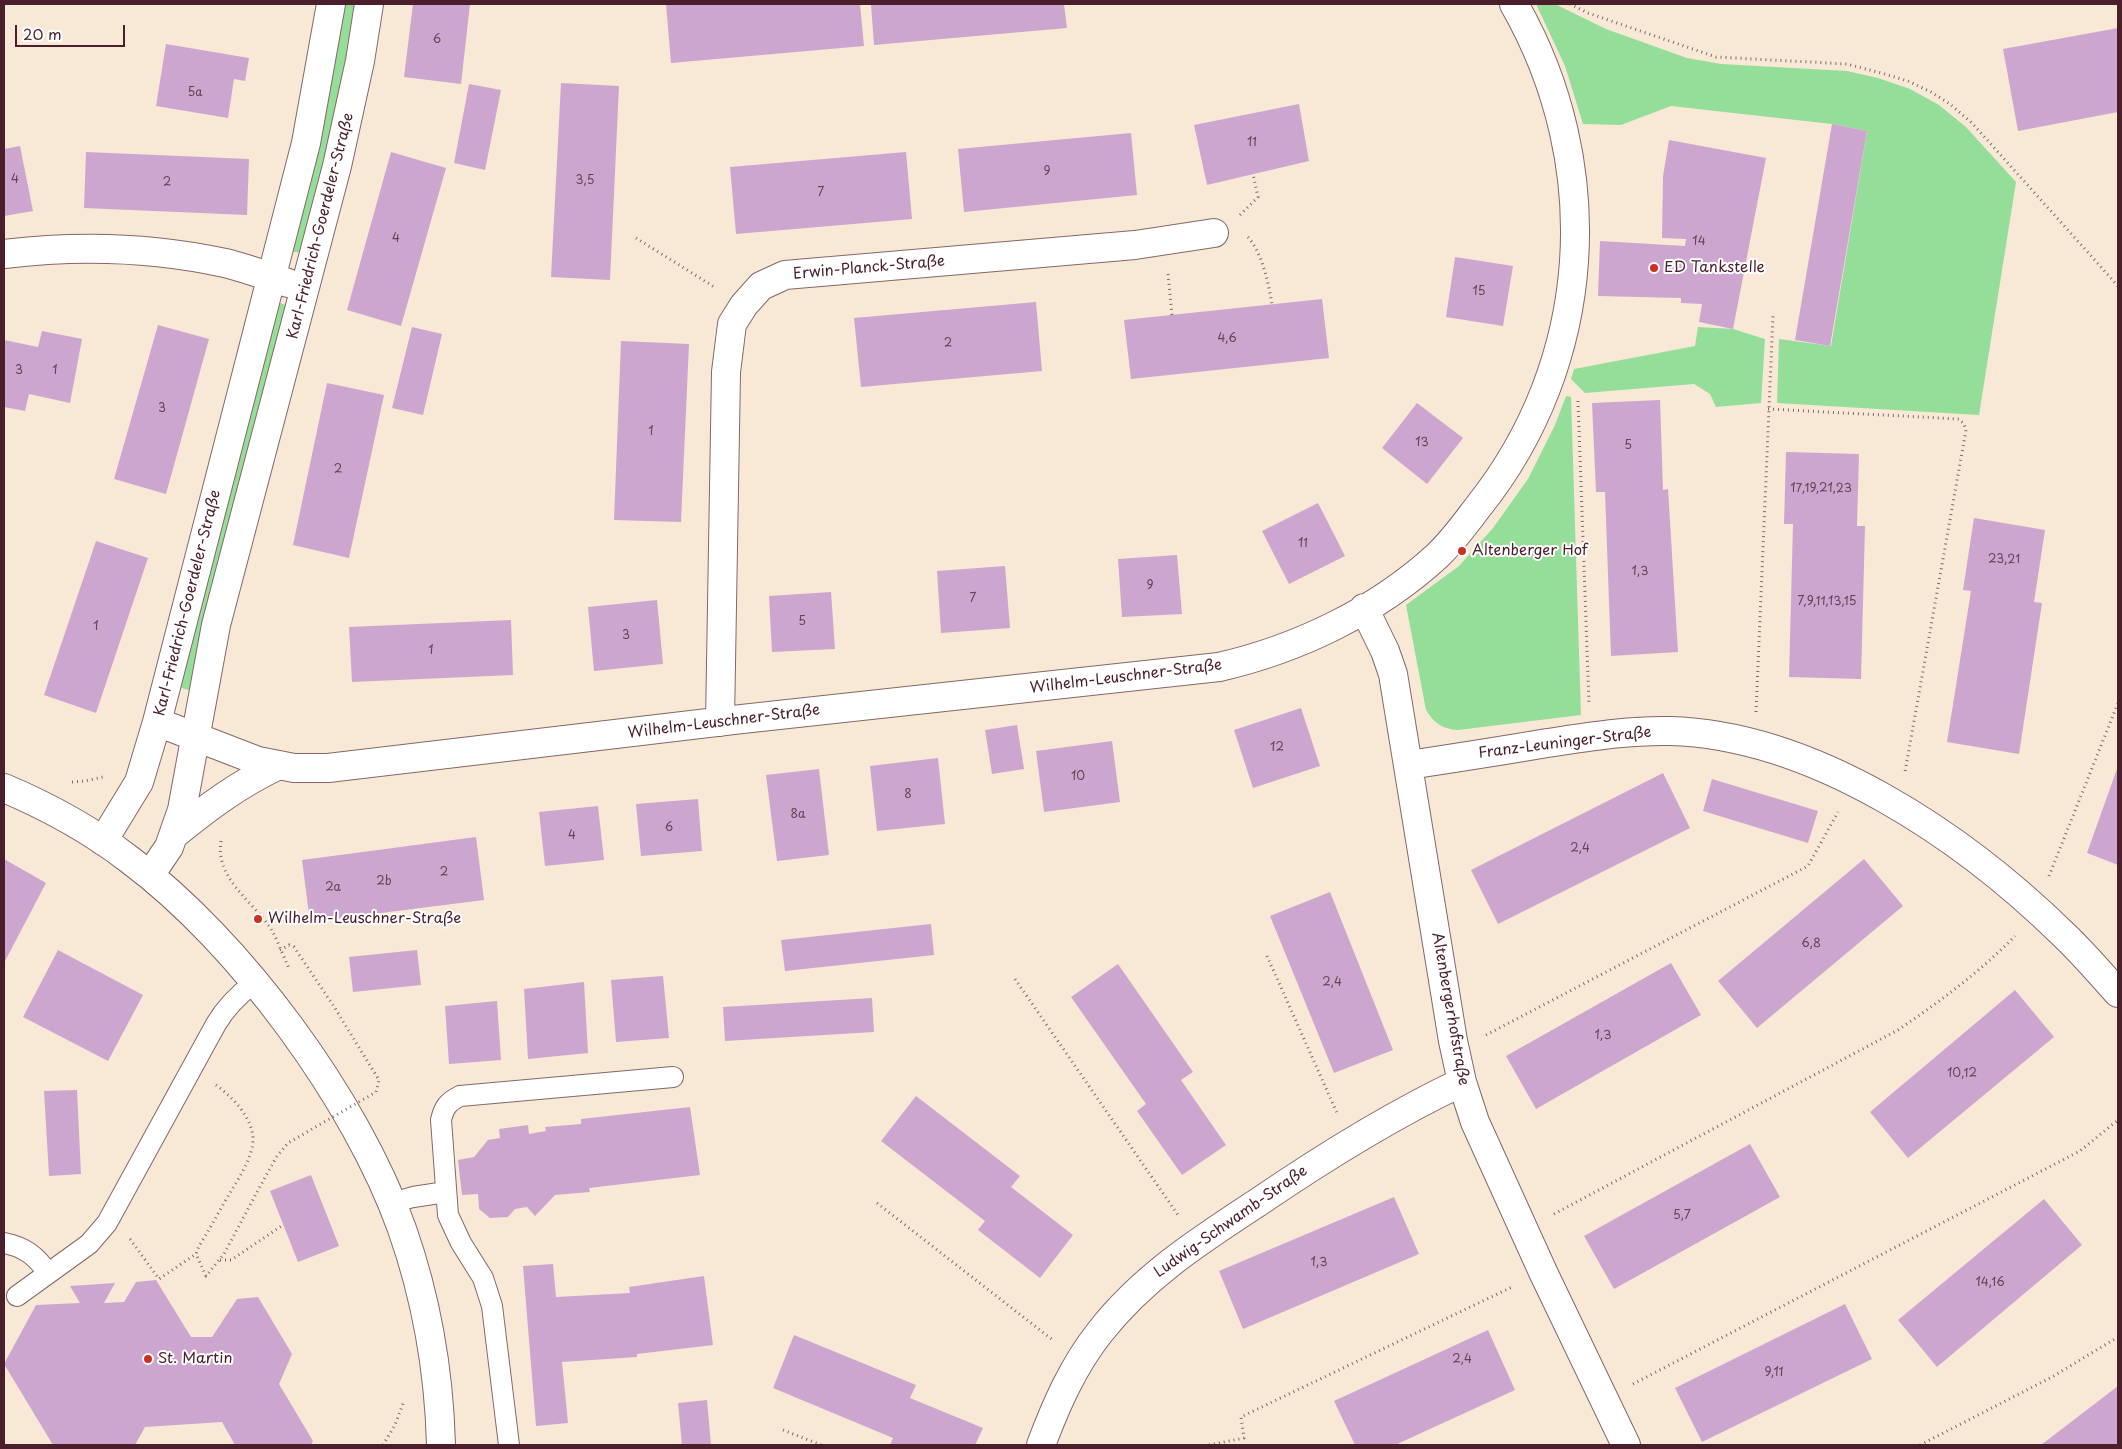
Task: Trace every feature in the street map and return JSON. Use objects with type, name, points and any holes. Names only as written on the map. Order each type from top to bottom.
[{"type":"street","name":"Karl-Friedrich-Goerdeler-Straße","points":[[331,4],[306,143],[157,722],[195,738],[216,625],[306,288],[349,116],[369,4]]},
{"type":"street","name":"Wilhelm-Leuschner-Straße","points":[[195,738],[277,766],[328,768],[720,722],[1219,667],[1274,652],[1333,626],[1414,575],[1454,538],[1493,489],[1515,455],[1548,386],[1553,371],[1568,314],[1573,278],[1576,241],[1573,174],[1566,133],[1550,80],[1527,26],[1514,4]]},
{"type":"street","name":"Erwin-Planck-Straße","points":[[720,722],[726,372],[732,324],[744,305],[761,286],[785,275],[1135,245],[1224,227]]},
{"type":"street","points":[[4,254],[79,248],[126,248],[226,263],[306,288]]},
{"type":"street","name":"Altenbergerhofstraße","points":[[1364,608],[1385,651],[1393,674],[1453,1041],[1462,1082],[1475,1122],[1543,1272],[1626,1445]]},
{"type":"street","points":[[103,841],[139,782],[157,722]]},
{"type":"street","name":"Franz-Leuninger-Straße","points":[[1409,765],[1590,737],[1668,731],[1698,732],[1751,742],[1808,761],[1854,782],[1892,803],[1944,836],[2035,908],[2064,935],[2118,993]]},
{"type":"street","points":[[150,875],[163,858],[175,834],[182,810],[195,738]]},
{"type":"street","points":[[175,834],[218,799],[252,778],[277,766]]},
{"type":"street","points":[[4,788],[70,819],[103,841],[150,875],[200,922],[254,983],[289,1028],[345,1110],[378,1171],[392,1204],[423,1296],[436,1366],[440,1445]]},
{"type":"street","name":"Ludwig-Schwamb-Straße","points":[[1041,1445],[1056,1405],[1079,1360],[1124,1303],[1171,1261],[1197,1242],[1350,1143],[1401,1112],[1462,1082]]},
{"type":"lane","points":[[17,1296],[89,1244],[103,1229],[225,1008],[254,983]]},
{"type":"lane","points":[[508,1445],[492,1306],[483,1278],[453,1228],[448,1215],[441,1120],[443,1109],[449,1101],[460,1096],[673,1077]]},
{"type":"lane","points":[[392,1204],[412,1197],[446,1192]]},
{"type":"lane","points":[[4,1243],[27,1250],[39,1260],[48,1273]]},
{"type":"path","points":[[1570,4],[1588,13],[1716,56],[1848,64],[1908,81],[1931,92],[1950,104],[1972,123],[2118,286]]},
{"type":"path","points":[[1253,174],[1258,197],[1224,227],[1254,244],[1266,275],[1272,304]]},
{"type":"path","points":[[636,238],[744,305]]},
{"type":"path","points":[[1168,275],[1172,315]]},
{"type":"path","points":[[1751,742],[1756,717],[1758,691],[1773,316]]},
{"type":"path","points":[[1553,371],[1571,386],[1578,400],[1590,737]]},
{"type":"path","points":[[1768,409],[1959,419],[1964,424],[1966,430],[1905,775],[1892,803]]},
{"type":"path","points":[[1524,1230],[1898,1030],[1932,1008],[1996,956],[2022,929],[2035,908],[2118,702]]},
{"type":"path","points":[[69,782],[85,782],[105,776]]},
{"type":"path","points":[[1453,1041],[1486,1035],[1808,866],[1854,782]]},
{"type":"path","points":[[191,1069],[220,1088],[237,1104],[247,1118],[252,1135],[252,1146],[247,1162],[198,1246],[196,1254],[206,1276],[220,1260],[277,1156],[288,1144],[376,1092],[379,1086],[379,1080],[299,952],[294,947],[289,946],[280,950],[273,932],[262,916],[227,878],[221,866],[219,853],[221,839]]},
{"type":"path","points":[[1267,956],[1350,1143]]},
{"type":"path","points":[[1015,979],[1197,1242]]},
{"type":"path","points":[[322,1114],[326,1122]]},
{"type":"path","points":[[1604,1399],[2080,1151],[2118,1120]]},
{"type":"path","points":[[877,1203],[1079,1360]]},
{"type":"path","points":[[112,1214],[159,1280],[196,1254]]},
{"type":"path","points":[[220,1260],[231,1260],[283,1225]]},
{"type":"path","points":[[1209,1445],[1244,1438],[1242,1417],[1543,1272]]},
{"type":"path","points":[[1920,1445],[2052,1377],[2118,1337]]},
{"type":"path","points":[[383,1445],[395,1425],[405,1394]]},
{"type":"path","points":[[783,1430],[820,1445]]},
{"type":"green space","points":[[342,4],[356,4],[333,123],[302,253],[289,251]]},
{"type":"green space","points":[[1536,4],[1555,4],[1606,29],[1687,58],[1721,64],[1847,71],[1878,78],[1910,89],[1939,105],[1966,127],[2016,182],[1979,415],[1777,403],[1779,339],[1831,346],[1867,131],[1832,124],[1671,106],[1621,125],[1583,124],[1565,66]]},
{"type":"green space","points":[[277,302],[289,306],[192,691],[178,687]]},
{"type":"green space","points":[[1698,327],[1733,329],[1765,339],[1761,403],[1716,407],[1710,394],[1694,384],[1585,393],[1571,379],[1574,369],[1695,346]]},
{"type":"green space","points":[[1566,396],[1571,397],[1581,715],[1458,730],[1443,727],[1435,722],[1426,710],[1406,605],[1459,566],[1493,528],[1528,479],[1555,425]]},
{"type":"building","points":[[413,4],[470,4],[461,84],[404,77]]},
{"type":"building","points":[[666,4],[860,4],[864,46],[671,63]]},
{"type":"building","points":[[871,4],[1064,4],[1067,28],[874,45]]},
{"type":"building","points":[[2118,28],[2118,112],[2018,131],[2003,49]]},
{"type":"building","points":[[166,44],[249,58],[245,81],[234,79],[228,118],[156,106]]},
{"type":"building","points":[[561,83],[619,86],[610,280],[551,277]]},
{"type":"building","points":[[469,84],[501,90],[485,170],[454,163]]},
{"type":"building","points":[[1299,104],[1309,161],[1207,185],[1194,125]]},
{"type":"building","points":[[1832,124],[1867,131],[1830,346],[1795,340]]},
{"type":"building","points":[[1131,133],[1137,195],[964,212],[958,149]]},
{"type":"building","points":[[1669,140],[1766,158],[1733,329],[1699,322],[1702,304],[1681,303],[1681,298],[1598,296],[1600,241],[1685,246],[1686,239],[1662,238],[1663,176]]},
{"type":"building","points":[[20,146],[33,211],[4,216],[4,149]]},
{"type":"building","points":[[86,152],[249,159],[247,215],[84,208]]},
{"type":"building","points":[[391,152],[446,168],[401,326],[347,310]]},
{"type":"building","points":[[906,152],[912,219],[736,234],[730,167]]},
{"type":"building","points":[[1455,257],[1513,266],[1503,326],[1446,317]]},
{"type":"building","points":[[1322,299],[1329,358],[1131,379],[1124,320]]},
{"type":"building","points":[[1036,302],[1042,371],[861,387],[854,318]]},
{"type":"building","points":[[158,325],[209,339],[166,494],[114,479]]},
{"type":"building","points":[[412,327],[442,334],[423,415],[392,408]]},
{"type":"building","points":[[42,331],[82,339],[70,403],[29,394],[25,411],[4,407],[4,340],[38,347]]},
{"type":"building","points":[[621,341],[689,344],[681,522],[614,520]]},
{"type":"building","points":[[327,383],[384,395],[349,558],[293,545]]},
{"type":"building","points":[[1660,400],[1663,490],[1668,489],[1678,652],[1611,656],[1605,492],[1596,492],[1592,403]]},
{"type":"building","points":[[1417,403],[1463,438],[1427,484],[1382,448]]},
{"type":"building","points":[[1786,452],[1859,454],[1857,526],[1865,526],[1861,679],[1789,677],[1793,524],[1784,524]]},
{"type":"building","points":[[1318,503],[1345,556],[1289,584],[1262,531]]},
{"type":"building","points":[[1974,518],[2045,530],[2034,602],[2042,603],[2019,754],[1947,742],[1971,591],[1963,590]]},
{"type":"building","points":[[96,541],[148,558],[96,713],[44,695]]},
{"type":"building","points":[[1177,555],[1182,614],[1122,617],[1118,559]]},
{"type":"building","points":[[1005,566],[1010,628],[941,633],[937,571]]},
{"type":"building","points":[[831,592],[835,649],[772,652],[769,596]]},
{"type":"building","points":[[657,600],[663,664],[594,671],[588,607]]},
{"type":"building","points":[[511,620],[513,675],[352,682],[349,627]]},
{"type":"building","points":[[1301,708],[1320,766],[1253,788],[1234,730]]},
{"type":"building","points":[[1017,725],[1024,769],[992,774],[985,730]]},
{"type":"building","points":[[1112,741],[1120,802],[1044,812],[1036,751]]},
{"type":"building","points":[[938,758],[945,824],[877,831],[870,766]]},
{"type":"building","points":[[2118,766],[2118,865],[2087,853]]},
{"type":"building","points":[[819,769],[829,855],[777,861],[766,775]]},
{"type":"building","points":[[1663,773],[1690,828],[1498,924],[1471,870]]},
{"type":"building","points":[[1712,779],[1818,811],[1808,843],[1703,811]]},
{"type":"building","points":[[698,799],[702,851],[641,856],[636,804]]},
{"type":"building","points":[[598,806],[604,860],[545,866],[539,812]]},
{"type":"building","points":[[476,837],[484,900],[310,922],[302,860]]},
{"type":"building","points":[[4,859],[46,883],[4,963]]},
{"type":"building","points":[[1864,859],[1903,906],[1757,1028],[1718,981]]},
{"type":"building","points":[[1330,892],[1393,1050],[1334,1073],[1270,916]]},
{"type":"building","points":[[931,924],[934,955],[785,971],[781,940]]},
{"type":"building","points":[[58,950],[143,995],[108,1061],[23,1017]]},
{"type":"building","points":[[417,950],[421,985],[353,992],[349,957]]},
{"type":"building","points":[[1671,963],[1701,1015],[1536,1109],[1506,1056]]},
{"type":"building","points":[[1118,964],[1193,1072],[1181,1080],[1226,1145],[1182,1175],[1137,1111],[1146,1104],[1071,997]]},
{"type":"building","points":[[663,976],[669,1038],[616,1042],[611,980]]},
{"type":"building","points":[[584,982],[588,1053],[528,1059],[524,989]]},
{"type":"building","points":[[2015,990],[2054,1037],[1908,1158],[1870,1112]]},
{"type":"building","points":[[872,998],[874,1032],[725,1041],[723,1007]]},
{"type":"building","points":[[497,1001],[501,1060],[449,1064],[445,1006]]},
{"type":"building","points":[[77,1090],[81,1174],[49,1176],[44,1091]]},
{"type":"building","points":[[916,1096],[1020,1176],[1011,1187],[1073,1235],[1040,1278],[978,1230],[985,1221],[881,1141]]},
{"type":"building","points":[[690,1107],[700,1175],[589,1188],[590,1192],[555,1195],[535,1216],[527,1207],[515,1209],[508,1217],[490,1218],[479,1209],[478,1194],[462,1195],[458,1160],[474,1157],[488,1140],[500,1138],[499,1129],[528,1125],[529,1134],[546,1131],[545,1127],[581,1124],[581,1119]]},
{"type":"building","points":[[1750,1144],[1780,1197],[1614,1289],[1584,1236]]},
{"type":"building","points":[[311,1175],[339,1246],[298,1262],[270,1191]]},
{"type":"building","points":[[1394,1197],[1419,1254],[1243,1329],[1219,1271]]},
{"type":"building","points":[[2044,1199],[2082,1245],[1937,1367],[1898,1320]]},
{"type":"building","points":[[553,1264],[556,1297],[630,1293],[629,1287],[704,1276],[713,1345],[637,1354],[637,1357],[562,1362],[568,1423],[536,1426],[523,1266]]},
{"type":"building","name":"St. Martin","points":[[156,1280],[191,1337],[212,1337],[237,1299],[258,1297],[292,1354],[279,1384],[313,1441],[311,1445],[235,1445],[222,1422],[145,1427],[135,1445],[53,1445],[4,1364],[36,1305],[80,1303],[70,1286],[115,1283],[104,1303],[124,1302],[136,1282]]},
{"type":"building","points":[[1845,1304],[1872,1359],[1702,1442],[1675,1388]]},
{"type":"building","points":[[1488,1330],[1515,1390],[1395,1445],[1355,1445],[1334,1401]]},
{"type":"building","points":[[794,1335],[916,1385],[910,1398],[983,1428],[975,1445],[890,1445],[893,1438],[773,1388]]},
{"type":"building","points":[[2118,1386],[2118,1445],[2041,1445]]},
{"type":"building","points":[[707,1400],[711,1445],[682,1445],[678,1403]]},
{"type":"place","name":"ED Tankstelle","points":[[1654,268]]},
{"type":"place","name":"Altenberger Hof","points":[[1462,551]]},
{"type":"place","name":"Wilhelm-Leuschner-Straße","points":[[258,919]]},
{"type":"place","name":"St. Martin","points":[[148,1359]]}]
